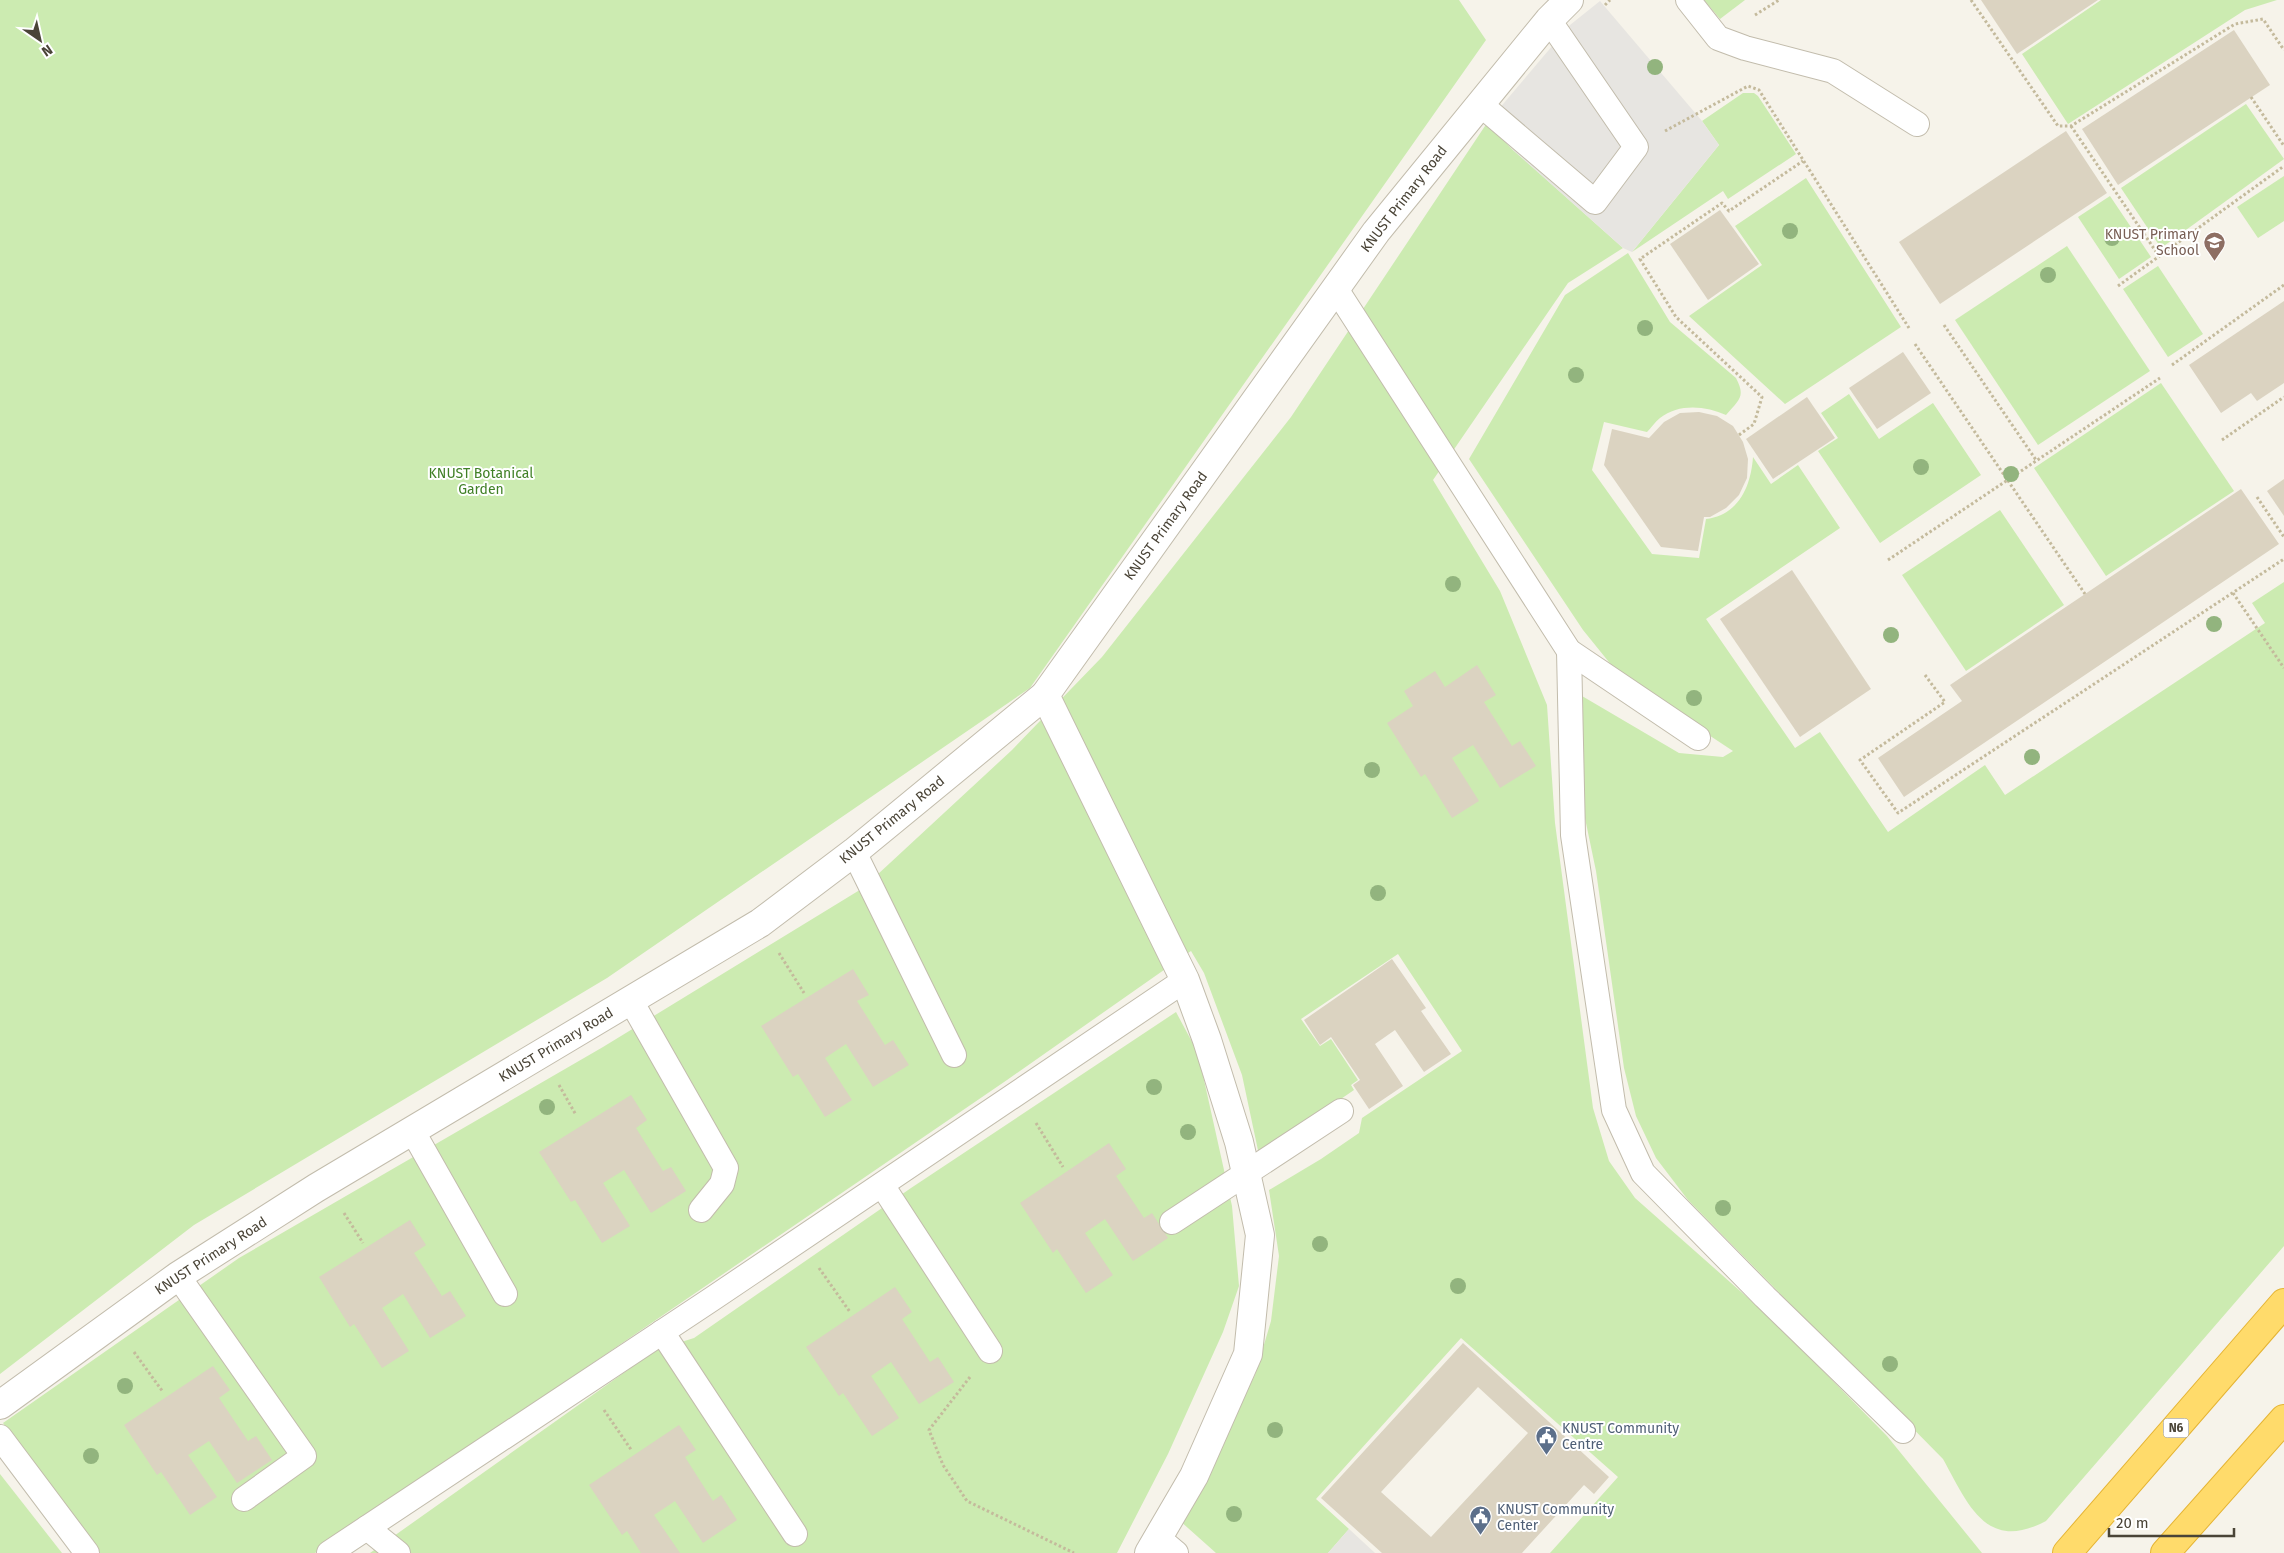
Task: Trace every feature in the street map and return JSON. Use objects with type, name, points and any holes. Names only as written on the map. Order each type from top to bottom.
[{"type":"highway","name":"N6","points":[[2067,1553],[2284,1303]]},
{"type":"highway","points":[[2165,1553],[2284,1419]]},
{"type":"street","name":"KNUST Primary Road","points":[[0,1405],[178,1276],[316,1188],[760,923],[854,852],[1045,695],[1376,232],[1549,20],[1569,0]]},
{"type":"street","points":[[1045,695],[1185,980],[1207,1040],[1240,1142],[1260,1236],[1248,1354],[1160,1548]]},
{"type":"lane","points":[[1688,0],[1718,38],[1745,48],[1833,71],[1917,124]]},
{"type":"lane","points":[[1480,104],[1595,202],[1636,147],[1549,20]]},
{"type":"lane","points":[[1336,289],[1569,651],[1698,738]]},
{"type":"lane","points":[[1569,651],[1573,835],[1614,1110],[1644,1173],[1765,1297],[1903,1431]]},
{"type":"lane","points":[[854,852],[954,1055]]},
{"type":"lane","points":[[329,1553],[800,1240],[1185,980]]},
{"type":"lane","points":[[631,1001],[726,1168],[722,1184],[701,1210]]},
{"type":"lane","points":[[1172,1222],[1341,1111]]},
{"type":"lane","points":[[412,1130],[505,1294]]},
{"type":"lane","points":[[882,1185],[990,1351]]},
{"type":"lane","points":[[178,1276],[304,1456],[244,1500]]},
{"type":"lane","points":[[662,1332],[794,1534]]},
{"type":"lane","points":[[0,1437],[86,1553]]},
{"type":"lane","points":[[367,1528],[398,1553]]},
{"type":"path","points":[[1971,0],[2058,126],[2071,126],[2235,24],[2263,19],[2284,50]]},
{"type":"path","points":[[1636,147],[1748,86],[1758,90],[1909,328]]},
{"type":"path","points":[[2251,97],[2284,146]]},
{"type":"path","points":[[2071,126],[2160,256]]},
{"type":"path","points":[[1738,435],[1754,424],[1762,397],[1676,317],[1640,259],[1722,203],[1729,211],[1803,161]]},
{"type":"path","points":[[2118,286],[2284,166]]},
{"type":"path","points":[[2172,365],[2284,285]]},
{"type":"path","points":[[1944,324],[2036,460]]},
{"type":"path","points":[[1915,344],[2085,594]]},
{"type":"path","points":[[1888,560],[2160,378]]},
{"type":"path","points":[[2222,440],[2284,397]]},
{"type":"path","points":[[2257,497],[2284,537]]},
{"type":"path","points":[[1925,675],[1945,702],[1860,760],[1898,813],[2284,559]]},
{"type":"path","points":[[2233,593],[2284,668]]},
{"type":"path","points":[[760,923],[804,992]]},
{"type":"path","points":[[1018,1092],[1063,1167]]},
{"type":"path","points":[[800,1240],[850,1312]]},
{"type":"path","points":[[113,1323],[163,1392]]},
{"type":"path","points":[[990,1351],[929,1430],[943,1465],[968,1501],[1074,1553]]},
{"type":"path","points":[[585,1383],[632,1451]]},
{"type":"green space","name":"KNUST Botanical Garden","points":[[0,0],[1459,0],[1486,40],[1030,688],[607,978],[194,1225],[0,1374]]},
{"type":"green space","points":[[1704,0],[1745,0],[1720,19]]},
{"type":"green space","points":[[2101,0],[2277,0],[2245,10],[2068,124],[2022,54]]},
{"type":"green space","points":[[1743,93],[1754,93],[1758,96],[1796,154],[1728,199],[1723,191],[1632,252],[1719,145],[1702,121]]},
{"type":"green space","points":[[2246,104],[2284,159],[2161,248],[2121,188]]},
{"type":"green space","points":[[1487,123],[1513,150],[1623,248],[1568,283],[1433,480],[1500,591],[1547,705],[1555,823],[1593,1108],[1609,1161],[1635,1198],[1774,1321],[1887,1436],[1982,1553],[1550,1553],[1618,1477],[1461,1338],[1316,1499],[1349,1529],[1328,1553],[1216,1553],[1179,1520],[1255,1375],[1271,1321],[1279,1256],[1269,1190],[1321,1159],[1359,1133],[1362,1118],[1462,1051],[1398,954],[1301,1019],[1320,1046],[1331,1039],[1358,1080],[1351,1085],[1354,1090],[1259,1155],[1242,1075],[1204,973],[1191,951],[1007,1080],[315,1553],[100,1553],[3,1423],[239,1258],[603,1047],[863,888],[1012,750],[1102,657],[1291,417]]},
{"type":"green space","points":[[2284,176],[2284,221],[2258,238],[2237,207]]},
{"type":"green space","points":[[1806,178],[1901,327],[1785,404],[1689,316],[1762,265],[1735,226]]},
{"type":"green space","points":[[2110,196],[2151,257],[2119,279],[2078,217]]},
{"type":"green space","points":[[2067,246],[2150,371],[2038,445],[1955,320]]},
{"type":"green space","points":[[1628,253],[1670,322],[1736,378],[1741,394],[1738,402],[1726,415],[1701,408],[1684,408],[1667,413],[1647,432],[1604,422],[1592,470],[1652,554],[1699,558],[1706,519],[1727,512],[1735,505],[1746,488],[1753,457],[1771,484],[1798,465],[1840,528],[1706,619],[1795,748],[1820,732],[1888,832],[1985,765],[2005,795],[2265,623],[2252,603],[2284,582],[2284,1246],[2046,1521],[2025,1529],[2008,1531],[1994,1527],[1981,1519],[1961,1492],[1943,1459],[1688,1200],[1656,1158],[1636,1116],[1624,1068],[1596,871],[1581,799],[1582,696],[1679,753],[1723,757],[1733,751],[1621,677],[1583,630],[1469,459],[1565,295]]},
{"type":"green space","points":[[2158,266],[2203,334],[2168,357],[2123,289]]},
{"type":"green space","points":[[2161,383],[2234,491],[2106,576],[2034,468]]},
{"type":"green space","points":[[1849,394],[1879,439],[1933,403],[1981,475],[1880,543],[1818,451],[1838,438],[1821,413]]},
{"type":"green space","points":[[2000,510],[2064,605],[1966,671],[1902,575]]},
{"type":"green space","points":[[1176,1012],[1198,1053],[1232,1206],[1239,1286],[1223,1332],[1168,1454],[1117,1553],[370,1553],[656,1350],[694,1338],[911,1188]]},
{"type":"green space","points":[[0,1474],[62,1553],[0,1553]]},
{"type":"shaded area","points":[[1600,1],[1702,121],[1719,145],[1632,252],[1623,248],[1513,150],[1487,123],[1570,25]]},
{"type":"shaded area","points":[[1349,1529],[1375,1553],[1328,1553]]},
{"type":"building","points":[[1981,0],[2098,0],[2017,54]]},
{"type":"building","points":[[2234,30],[2270,85],[2118,185],[2082,129]]},
{"type":"building","points":[[2066,131],[2107,193],[1940,304],[1899,242]]},
{"type":"building","points":[[1720,210],[1759,264],[1708,300],[1670,244]]},
{"type":"building","points":[[2284,301],[2284,383],[2257,401],[2251,393],[2221,413],[2189,365]]},
{"type":"building","points":[[1903,352],[1931,393],[1877,429],[1849,388]]},
{"type":"building","points":[[1807,397],[1835,438],[1773,479],[1746,439]]},
{"type":"building","points":[[1699,412],[1717,416],[1733,426],[1743,442],[1748,459],[1747,478],[1739,495],[1726,508],[1710,517],[1704,517],[1698,551],[1661,547],[1604,465],[1612,429],[1649,438],[1664,422],[1680,413]]},
{"type":"building","points":[[2284,479],[2284,516],[2267,491]]},
{"type":"building","points":[[2241,489],[2279,544],[1904,797],[1878,758],[1962,701],[1950,685]]},
{"type":"building","points":[[1792,570],[1871,689],[1800,737],[1720,619]]},
{"type":"building","points":[[1477,665],[1496,695],[1484,702],[1512,746],[1520,741],[1536,766],[1500,788],[1473,745],[1452,758],[1479,801],[1452,818],[1425,774],[1421,777],[1387,723],[1413,706],[1404,691],[1435,671],[1445,687]]},
{"type":"building","points":[[1392,959],[1426,1008],[1421,1011],[1451,1054],[1424,1072],[1395,1030],[1375,1044],[1403,1086],[1369,1109],[1353,1085],[1360,1080],[1331,1037],[1320,1045],[1304,1020]]},
{"type":"building","points":[[853,969],[869,995],[857,1001],[885,1045],[893,1040],[909,1065],[873,1087],[846,1044],[825,1058],[852,1100],[825,1117],[798,1074],[793,1077],[761,1026]]},
{"type":"building","points":[[631,1095],[647,1120],[636,1128],[663,1171],[671,1167],[686,1191],[651,1213],[624,1170],[603,1183],[630,1226],[602,1243],[575,1200],[571,1202],[539,1152]]},
{"type":"building","points":[[1109,1143],[1126,1169],[1116,1176],[1144,1218],[1152,1213],[1168,1238],[1133,1261],[1105,1219],[1085,1233],[1113,1275],[1086,1293],[1057,1249],[1053,1253],[1020,1203]]},
{"type":"building","points":[[410,1220],[426,1245],[414,1253],[442,1296],[450,1291],[466,1316],[430,1338],[403,1294],[382,1308],[409,1351],[382,1368],[354,1324],[350,1327],[319,1277]]},
{"type":"building","points":[[895,1287],[912,1312],[902,1319],[930,1362],[938,1357],[954,1382],[919,1404],[891,1362],[871,1376],[899,1418],[872,1436],[843,1393],[839,1396],[806,1347]]},
{"type":"building","name":"KNUST Community Centre","points":[[1463,1343],[1609,1477],[1594,1494],[1584,1485],[1522,1553],[1382,1553],[1321,1498]],"holes":[[[1478,1387],[1528,1433],[1431,1537],[1381,1492]]]},
{"type":"building","points":[[213,1366],[230,1390],[219,1398],[248,1441],[256,1436],[272,1460],[237,1483],[209,1441],[188,1455],[217,1497],[190,1515],[161,1472],[157,1475],[124,1425]]},
{"type":"building","points":[[679,1425],[696,1450],[685,1457],[713,1501],[721,1495],[737,1520],[703,1543],[675,1501],[654,1515],[680,1553],[641,1553],[627,1531],[622,1535],[589,1485]]},
{"type":"place","name":"KNUST Primary School","points":[[2215,261]]},
{"type":"place","name":"KNUST Community Centre","points":[[1546,1455]]},
{"type":"place","name":"KNUST Community Center","points":[[1481,1536]]}]
